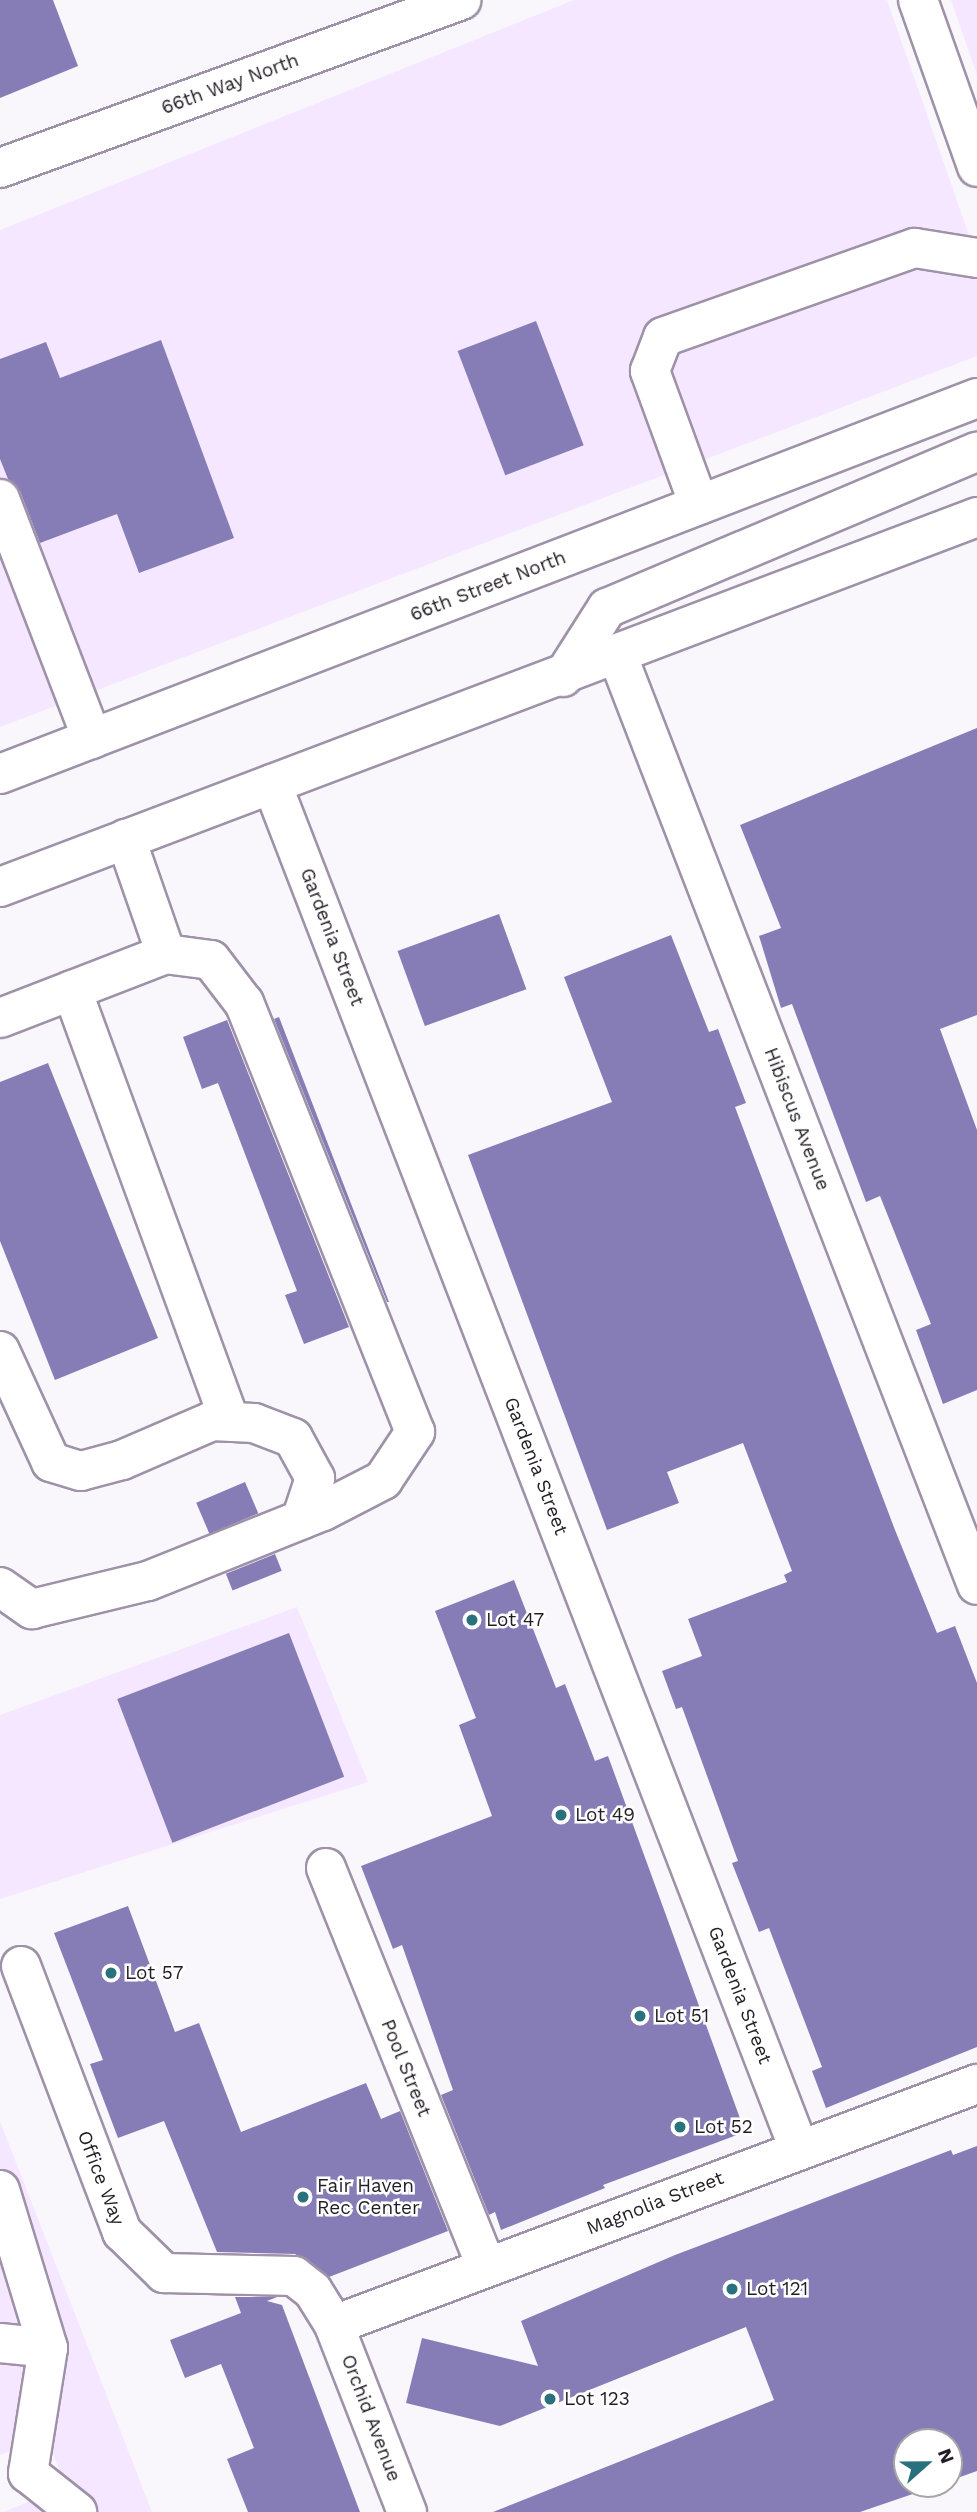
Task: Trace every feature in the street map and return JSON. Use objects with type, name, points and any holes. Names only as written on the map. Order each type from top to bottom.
[{"type":"street","name":"66th Way North","points":[[0,168],[461,0]]},
{"type":"street","points":[[918,0],[977,167]]},
{"type":"street","points":[[699,505],[650,371],[663,337],[915,248],[977,258]]},
{"type":"street","name":"66th Street North","points":[[0,774],[977,398]]},
{"type":"street","points":[[563,677],[607,608],[977,452]]},
{"type":"street","points":[[0,499],[92,739]]},
{"type":"street","points":[[0,887],[563,677],[977,517]]},
{"type":"street","name":"Hibiscus Avenue","points":[[617,654],[977,1585]]},
{"type":"street","points":[[0,799],[76,766],[132,724]]},
{"type":"street","name":"Gardenia Street","points":[[272,784],[799,2149]]},
{"type":"street","points":[[126,839],[166,954]]},
{"type":"street","points":[[0,1018],[166,954],[211,960],[244,1003],[415,1432],[383,1480],[301,1520],[148,1581],[32,1609],[0,1587]]},
{"type":"street","points":[[72,990],[230,1421]]},
{"type":"street","points":[[0,1351],[51,1462],[81,1471],[122,1460],[212,1420],[254,1423],[293,1438],[314,1478],[301,1520]]},
{"type":"street","name":"Pool Street","points":[[326,1868],[486,2267]]},
{"type":"street","name":"Office Way","points":[[21,1966],[122,2232],[164,2273],[294,2276],[313,2291],[334,2325]]},
{"type":"street","name":"Magnolia Street","points":[[334,2325],[977,2084]]},
{"type":"street","points":[[0,2190],[48,2348],[14,2479],[77,2512]]},
{"type":"street","name":"Orchid Avenue","points":[[334,2325],[407,2512]]},
{"type":"street","points":[[0,2343],[48,2348]]},
{"type":"shaded area","points":[[574,0],[887,0],[977,258],[977,356],[0,727],[0,230]]},
{"type":"shaded area","points":[[951,0],[977,0],[977,75]]},
{"type":"shaded area","points":[[297,1607],[368,1782],[0,1899],[0,1715]]},
{"type":"shaded area","points":[[0,2121],[152,2512],[3,2512],[66,2487],[47,2438],[0,2455]]},
{"type":"building","points":[[0,0],[53,0],[78,66],[0,98]]},
{"type":"building","points":[[536,321],[584,445],[505,475],[458,351]]},
{"type":"building","points":[[161,340],[234,538],[139,573],[117,514],[40,543],[20,491],[8,479],[0,459],[0,359],[46,342],[60,378]]},
{"type":"building","points":[[977,728],[977,1015],[940,1029],[977,1130],[977,1390],[943,1404],[916,1330],[931,1324],[880,1196],[866,1202],[792,1004],[781,1008],[759,936],[781,928],[740,825]]},
{"type":"building","points":[[499,914],[526,989],[425,1026],[398,951]]},
{"type":"building","points":[[671,935],[709,1032],[718,1029],[746,1103],[735,1107],[895,1530],[937,1633],[955,1626],[977,1683],[977,2047],[826,2108],[812,2071],[822,2067],[769,1928],[759,1932],[732,1863],[738,1861],[682,1707],[676,1709],[662,1671],[702,1656],[688,1619],[787,1582],[784,1575],[792,1571],[743,1443],[667,1472],[679,1503],[607,1530],[468,1155],[612,1102],[564,977]]},
{"type":"building","points":[[279,1017],[389,1302],[274,1019]]},
{"type":"building","points":[[227,1020],[349,1327],[304,1344],[285,1295],[297,1291],[218,1083],[202,1089],[183,1037]]},
{"type":"building","points":[[48,1063],[158,1338],[55,1380],[0,1241],[0,1082]]},
{"type":"building","points":[[245,1482],[258,1513],[209,1534],[196,1503]]},
{"type":"building","points":[[275,1554],[282,1571],[233,1591],[226,1574]]},
{"type":"building","points":[[514,1580],[556,1688],[565,1684],[595,1761],[608,1756],[745,2132],[603,2185],[605,2188],[501,2230],[495,2212],[489,2215],[441,2095],[453,2090],[402,1945],[393,1949],[361,1866],[492,1816],[459,1725],[476,1718],[435,1611]]},
{"type":"building","points":[[289,1633],[344,1777],[172,1843],[117,1699]]},
{"type":"building","points":[[128,1906],[175,2032],[199,2023],[241,2132],[366,2083],[381,2119],[400,2111],[448,2231],[329,2277],[295,2254],[217,2252],[164,2121],[118,2138],[90,2064],[103,2060],[54,1933]]},
{"type":"building","points":[[977,2146],[977,2471],[963,2476],[963,2428],[893,2428],[893,2498],[901,2498],[860,2512],[493,2512],[774,2400],[746,2327],[500,2426],[406,2403],[422,2338],[538,2366],[521,2321],[675,2255],[951,2150],[953,2155]]},
{"type":"building","points":[[235,2297],[277,2297],[267,2301],[282,2305],[360,2512],[248,2512],[227,2459],[254,2448],[221,2364],[185,2378],[170,2340],[241,2313]]},
{"type":"place","name":"Lot 47","points":[[472,1620]]},
{"type":"place","name":"Lot 49","points":[[561,1815]]},
{"type":"place","name":"Lot 57","points":[[111,1973]]},
{"type":"place","name":"Lot 51","points":[[640,2016]]},
{"type":"place","name":"Lot 52","points":[[680,2127]]},
{"type":"place","name":"Fair Haven Rec Center","points":[[303,2197]]},
{"type":"place","name":"Lot 121","points":[[732,2289]]},
{"type":"place","name":"Lot 123","points":[[550,2399]]}]
